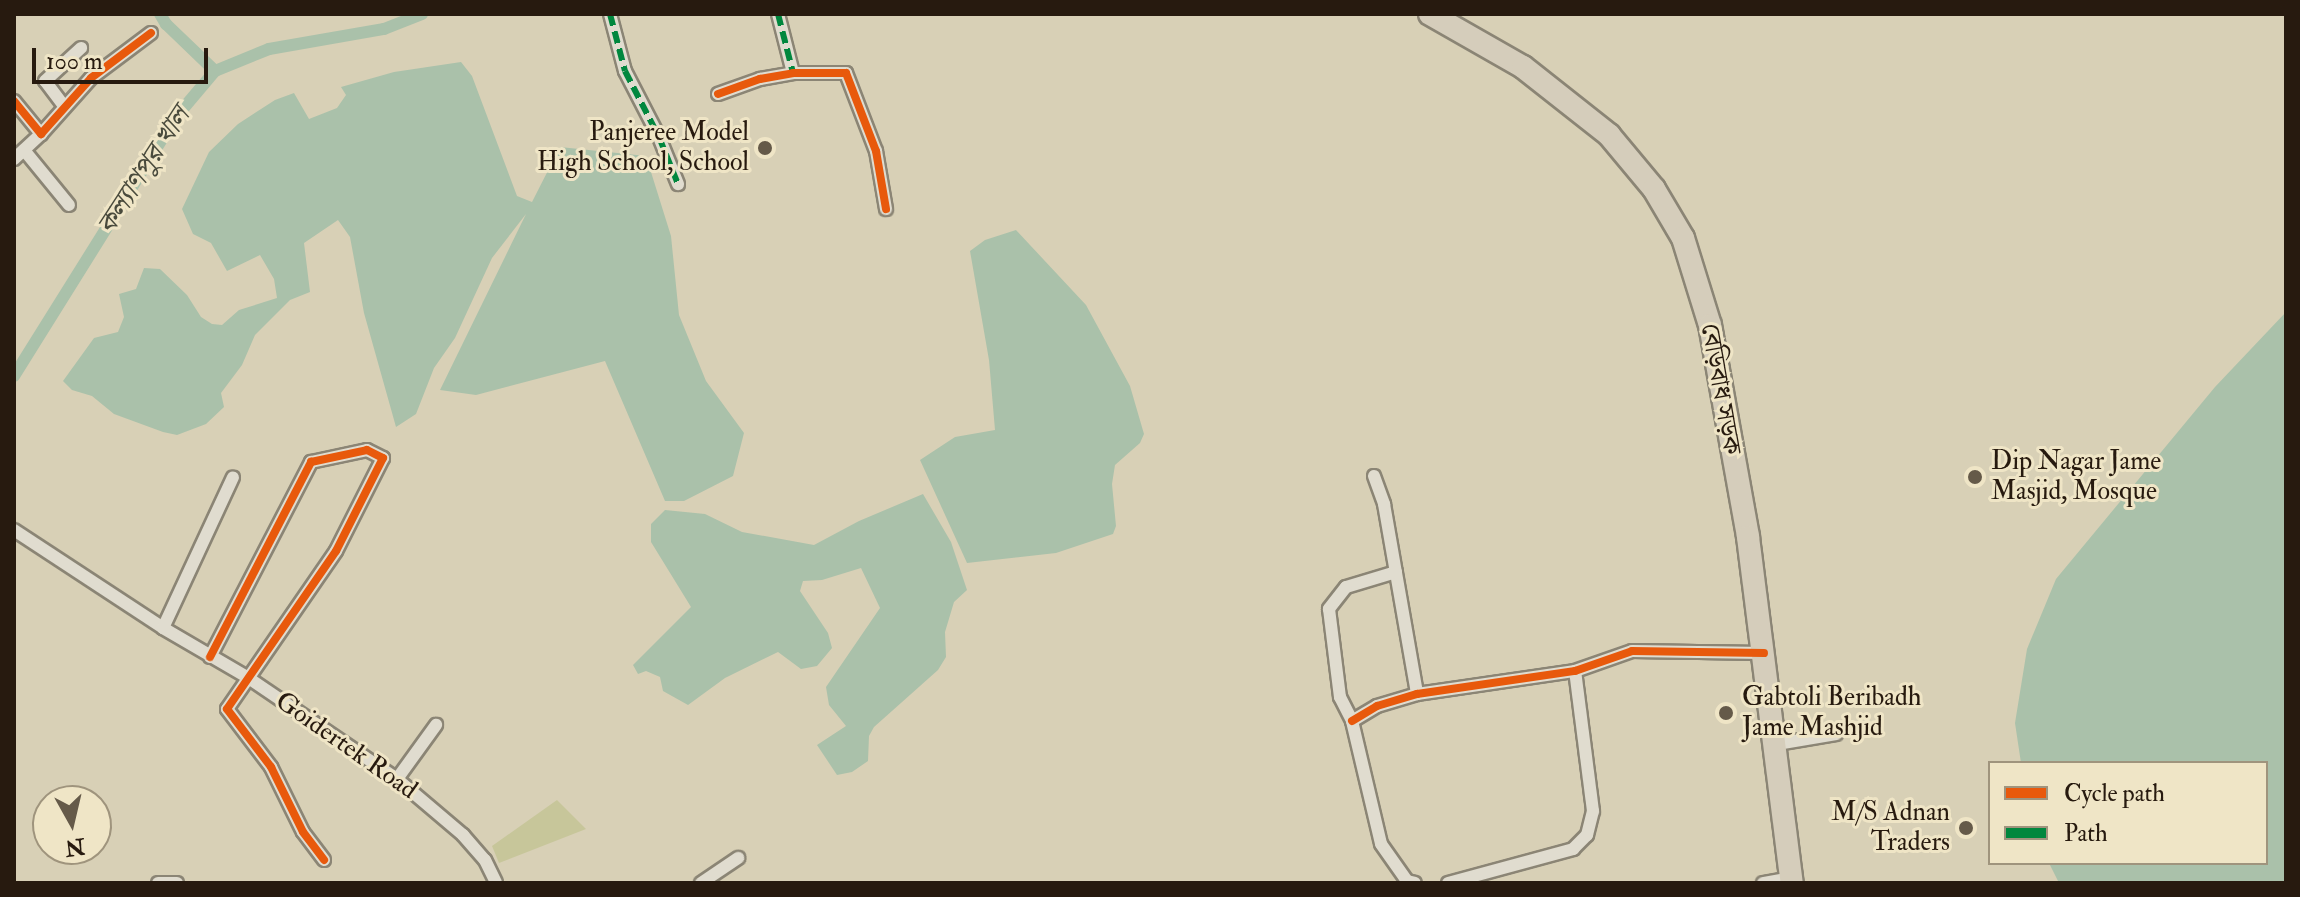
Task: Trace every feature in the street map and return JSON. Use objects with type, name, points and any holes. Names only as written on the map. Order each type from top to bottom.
[{"type":"highway","name":"বেড়িবাধ সড়ক","points":[[1430,14],[1523,67],[1609,135],[1654,189],[1683,238],[1710,325],[1719,369],[1777,744],[1792,881]]},
{"type":"street","points":[[610,14],[625,71],[659,137],[678,184]]},
{"type":"street","points":[[778,14],[793,73]]},
{"type":"street","points":[[69,205],[19,155],[91,78],[151,33]]},
{"type":"street","points":[[64,106],[45,81],[81,48]]},
{"type":"street","points":[[718,94],[760,79],[793,73],[846,73],[876,151],[886,209]]},
{"type":"street","points":[[14,101],[41,134]]},
{"type":"street","points":[[210,657],[311,462],[367,450],[383,458],[336,551],[227,709],[271,767],[303,832],[324,860]]},
{"type":"street","points":[[1374,476],[1384,504],[1417,694]]},
{"type":"street","points":[[163,628],[233,477]]},
{"type":"street","name":"Goidertek Road","points":[[14,530],[163,628],[247,677],[397,779],[463,835],[485,860],[496,883]]},
{"type":"street","points":[[1396,572],[1346,587],[1329,609],[1340,697],[1352,721],[1381,844],[1407,881],[1415,883]]},
{"type":"street","points":[[1352,721],[1377,706],[1417,694],[1575,671],[1632,651],[1764,653]]},
{"type":"street","points":[[1448,883],[1573,849],[1587,835],[1593,811],[1575,671]]},
{"type":"street","points":[[397,779],[436,725]]},
{"type":"street","points":[[1777,744],[1836,734]]},
{"type":"street","points":[[701,883],[738,858]]},
{"type":"street","points":[[1763,883],[1792,881]]},
{"type":"street","points":[[158,883],[177,883]]},
{"type":"shaded area","points":[[461,62],[472,76],[517,196],[532,202],[560,147],[646,156],[671,236],[679,315],[706,381],[744,433],[733,476],[684,501],[665,501],[605,361],[476,395],[440,390],[526,214],[492,258],[455,338],[434,368],[416,414],[396,427],[364,313],[350,237],[338,220],[304,243],[310,292],[290,300],[255,335],[242,365],[221,393],[224,407],[206,424],[177,435],[163,432],[114,414],[92,396],[72,390],[63,381],[94,338],[118,332],[124,317],[119,294],[136,289],[144,268],[160,269],[187,295],[201,317],[212,324],[222,325],[239,310],[277,298],[274,279],[260,255],[227,271],[211,243],[193,234],[182,209],[209,152],[238,124],[275,100],[294,93],[309,119],[337,108],[346,95],[341,87],[394,72]]},
{"type":"shaded area","points":[[1016,230],[1086,305],[1130,386],[1144,434],[1140,443],[1115,465],[1112,484],[1116,526],[1113,534],[1056,553],[967,563],[920,460],[955,437],[995,430],[989,360],[970,251],[985,240]]},
{"type":"shaded area","points":[[2286,312],[2286,883],[2059,883],[2050,865],[2268,865],[2268,761],[2021,761],[2015,723],[2027,649],[2056,579],[2215,387]]},
{"type":"shaded area","points":[[923,494],[951,542],[967,590],[954,602],[945,632],[946,657],[938,670],[874,727],[869,736],[868,761],[852,772],[837,775],[817,745],[846,726],[829,705],[826,687],[880,608],[861,568],[822,580],[803,581],[800,591],[828,633],[832,648],[817,666],[801,669],[778,652],[725,678],[688,705],[663,691],[660,677],[646,671],[638,674],[633,665],[691,607],[651,542],[651,524],[665,510],[705,514],[742,532],[814,545],[859,521]]},
{"type":"shaded area","points":[[557,800],[586,829],[499,863],[492,846]]},
{"type":"waterway","points":[[160,14],[166,24],[215,71]]},
{"type":"waterway","name":"কল্যাণপুর খাল","points":[[14,376],[176,117],[215,71],[269,49],[384,29],[422,14]]},
{"type":"marked path","points":[[610,14],[625,71],[659,137],[678,184]]},
{"type":"marked path","points":[[778,14],[793,73]]},
{"type":"cycle path","points":[[14,101],[41,134],[91,78],[151,33]]},
{"type":"cycle path","points":[[718,94],[760,79],[793,73],[846,73],[876,151],[886,209]]},
{"type":"cycle path","points":[[210,657],[311,462],[367,450],[383,458],[336,551],[227,709],[271,767],[303,832],[324,860]]},
{"type":"cycle path","points":[[1352,721],[1377,706],[1417,694],[1575,671],[1632,651],[1764,653]]},
{"type":"place","name":"Panjeree Model High School, School","points":[[765,148]]},
{"type":"place","name":"Dip Nagar Jame Masjid, Mosque","points":[[1975,477]]},
{"type":"place","name":"Gabtoli Beribadh Jame Mashjid","points":[[1726,713]]},
{"type":"place","name":"M/S Adnan Traders","points":[[1966,828]]}]
